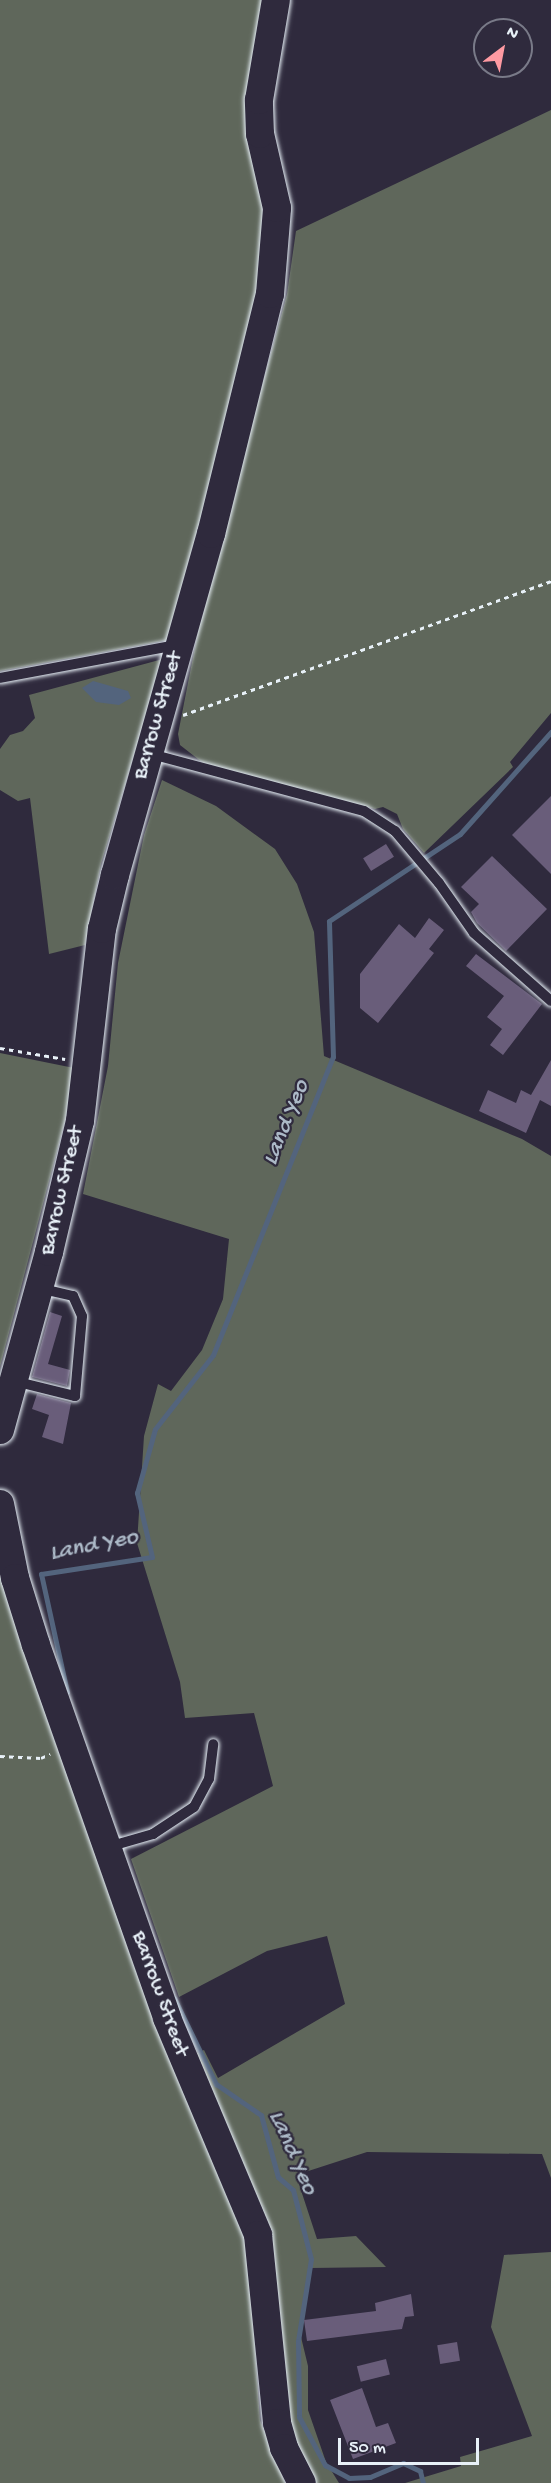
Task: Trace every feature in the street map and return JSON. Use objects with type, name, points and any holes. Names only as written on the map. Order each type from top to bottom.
[{"type":"main road","name":"Barrow Street","points":[[0,1430],[11,1380],[39,1288],[80,1121],[102,928],[148,753],[214,522],[270,294],[278,236],[277,208],[260,134],[259,100],[276,0]]},
{"type":"main road","name":"Barrow Street","points":[[0,1504],[15,1578],[71,1745],[184,2062],[231,2161],[258,2235],[278,2423],[284,2448],[302,2483]]},
{"type":"lane","points":[[0,678],[180,644]]},
{"type":"lane","points":[[148,753],[364,811],[395,831],[439,883],[474,933],[551,1001]]},
{"type":"lane","points":[[11,1380],[75,1396],[82,1316],[73,1296],[39,1288]]},
{"type":"lane","points":[[108,1847],[153,1834],[194,1807],[209,1779],[213,1744]]},
{"type":"path","points":[[160,711],[182,715],[551,581]]},
{"type":"path","points":[[0,1048],[87,1063]]},
{"type":"path","points":[[0,1756],[41,1758],[71,1745]]},
{"type":"shaded area","points":[[0,0],[267,0],[267,236],[225,448],[168,640],[0,671]]},
{"type":"shaded area","points":[[551,110],[551,713],[510,762],[513,767],[424,853],[403,829],[397,814],[383,807],[375,809],[203,763],[180,745],[178,734],[205,596],[287,294],[296,231]]},
{"type":"shaded area","points":[[163,659],[101,864],[85,945],[49,954],[30,798],[18,801],[0,790],[0,749],[10,735],[23,731],[35,718],[29,695]]},
{"type":"shaded area","points":[[162,780],[216,806],[275,849],[297,884],[314,932],[324,1056],[522,1139],[551,1156],[551,2178],[542,2154],[367,2152],[296,2175],[317,2239],[356,2236],[386,2267],[311,2268],[301,2337],[308,2366],[308,2410],[326,2462],[339,2483],[316,2483],[293,2439],[276,2347],[193,2055],[204,2050],[218,2078],[345,2004],[327,1936],[267,1951],[179,1997],[131,1859],[273,1786],[254,1713],[185,1718],[180,1682],[137,1543],[144,1436],[158,1384],[171,1391],[202,1350],[223,1299],[229,1239],[83,1194],[108,1066],[118,963],[144,835]]},
{"type":"shaded area","points":[[0,1053],[74,1068],[65,1121],[0,1367]]},
{"type":"shaded area","points":[[0,1553],[247,2235],[260,2420],[285,2483],[0,2483]]},
{"type":"shaded area","points":[[551,2252],[551,2483],[405,2483],[461,2466],[460,2457],[532,2436],[491,2327],[504,2255]]},
{"type":"water","points":[[93,681],[128,691],[131,698],[119,705],[96,702],[82,688]]},
{"type":"building","points":[[551,796],[551,874],[512,835]]},
{"type":"building","points":[[386,844],[394,857],[371,871],[363,858]]},
{"type":"building","points":[[492,856],[547,909],[506,951],[477,923],[471,912],[479,904],[461,887]]},
{"type":"building","points":[[429,918],[444,930],[429,949],[434,953],[378,1023],[360,1008],[360,974],[399,924],[415,938]]},
{"type":"building","points":[[476,954],[542,1004],[503,1055],[490,1045],[502,1029],[487,1017],[504,996],[466,966]]},
{"type":"building","points":[[551,1060],[551,1106],[540,1100],[526,1133],[479,1111],[488,1090],[516,1103],[521,1090],[531,1095]]},
{"type":"building","points":[[50,1312],[62,1316],[48,1364],[70,1370],[67,1386],[32,1377]]},
{"type":"building","points":[[37,1394],[71,1403],[63,1444],[42,1437],[49,1415],[32,1409]]},
{"type":"building","points":[[411,2294],[414,2316],[405,2317],[402,2329],[307,2341],[304,2320],[376,2311],[375,2303]]},
{"type":"building","points":[[457,2342],[460,2361],[440,2364],[437,2345]]},
{"type":"building","points":[[386,2359],[390,2375],[361,2382],[357,2366]]},
{"type":"building","points":[[362,2388],[376,2427],[388,2423],[396,2443],[353,2459],[330,2400]]},
{"type":"waterway","name":"Land Yeo","points":[[67,1692],[41,1574],[152,1557],[137,1493],[155,1429],[213,1355],[333,1057],[329,921],[460,834],[551,732]]},
{"type":"waterway","name":"Land Yeo","points":[[174,1998],[216,2084],[261,2115],[278,2177],[293,2190],[311,2259],[298,2341],[299,2417],[325,2465],[349,2478],[370,2477],[403,2463],[420,2471],[423,2483]]}]
